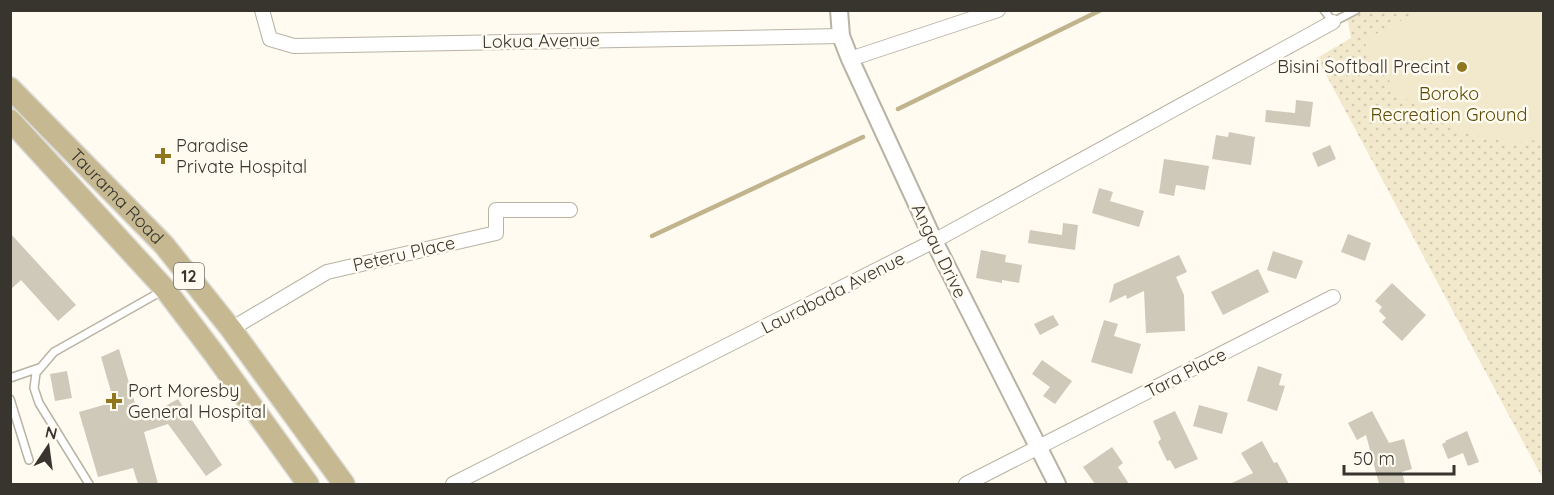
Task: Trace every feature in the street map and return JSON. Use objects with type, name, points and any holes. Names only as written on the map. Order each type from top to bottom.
[{"type":"main road","name":"Taurama Road","points":[[10,88],[164,245],[231,329],[344,484]]},
{"type":"main road","name":"Taurama Road","points":[[10,120],[165,289],[308,484]]},
{"type":"street","name":"Lokua Avenue","points":[[262,10],[270,39],[294,46],[842,36]]},
{"type":"street","name":"Angau Drive","points":[[838,10],[842,36],[850,58],[933,242],[1057,484]]},
{"type":"street","points":[[850,58],[998,10]]},
{"type":"street","name":"Laurabada Avenue","points":[[453,484],[933,242],[1329,16]]},
{"type":"street","name":"Peteru Place","points":[[231,329],[327,272],[496,233],[496,210],[570,210]]},
{"type":"street","name":"Tara Place","points":[[966,484],[1333,297]]},
{"type":"lane","points":[[1329,16],[1356,10]]},
{"type":"lane","points":[[89,484],[39,403],[34,380],[39,368],[54,352],[165,289]]},
{"type":"lane","points":[[10,378],[39,368]]},
{"type":"lane","points":[[10,399],[29,460]]},
{"type":"green space","name":"Bisini Softball Precint","points":[[1421,10],[1543,11],[1543,139],[1513,143],[1456,131],[1398,94],[1363,41]]},
{"type":"green space","name":"Boroko Recreation Ground","points":[[1346,11],[1543,11],[1543,479],[1317,58],[1351,38]]},
{"type":"building","points":[[1296,100],[1313,102],[1310,127],[1265,122],[1266,110],[1295,113]]},
{"type":"building","points":[[1229,132],[1255,137],[1251,165],[1212,159],[1216,135],[1228,137]]},
{"type":"building","points":[[1330,145],[1336,159],[1318,167],[1312,153]]},
{"type":"building","points":[[1164,159],[1209,166],[1205,190],[1176,185],[1174,196],[1159,193]]},
{"type":"building","points":[[1099,188],[1113,192],[1110,201],[1144,211],[1139,227],[1092,213]]},
{"type":"building","points":[[1063,223],[1078,225],[1075,250],[1028,243],[1030,230],[1062,235]]},
{"type":"building","points":[[10,233],[76,305],[58,321],[21,280],[10,290]]},
{"type":"building","points":[[1348,234],[1371,243],[1365,261],[1341,252]]},
{"type":"building","points":[[981,250],[1006,255],[1005,262],[1022,265],[1019,283],[1002,280],[1002,283],[976,278]]},
{"type":"building","points":[[1273,251],[1303,261],[1296,279],[1267,270]]},
{"type":"building","points":[[1179,255],[1187,272],[1176,277],[1184,295],[1185,331],[1146,333],[1144,291],[1127,299],[1126,295],[1109,303],[1114,284]]},
{"type":"building","points":[[1258,269],[1269,292],[1223,315],[1211,292]]},
{"type":"building","points":[[1392,283],[1426,315],[1402,341],[1382,322],[1386,318],[1379,311],[1382,307],[1375,301]]},
{"type":"building","points":[[1053,315],[1059,325],[1040,335],[1034,324]]},
{"type":"building","points":[[1104,320],[1118,324],[1114,336],[1141,344],[1132,374],[1091,362]]},
{"type":"building","points":[[119,349],[140,420],[178,399],[222,465],[206,476],[168,424],[144,432],[158,484],[138,484],[133,468],[98,477],[79,412],[114,402],[101,357]]},
{"type":"building","points":[[1042,360],[1072,381],[1055,404],[1043,396],[1050,387],[1032,374]]},
{"type":"building","points":[[1258,366],[1282,374],[1279,385],[1285,386],[1277,411],[1247,401]]},
{"type":"building","points":[[67,371],[72,398],[55,401],[50,374]]},
{"type":"building","points":[[1199,405],[1228,413],[1222,434],[1193,426]]},
{"type":"building","points":[[1175,411],[1198,459],[1175,469],[1170,460],[1167,461],[1158,442],[1161,439],[1153,421]]},
{"type":"building","points":[[1372,411],[1389,443],[1404,439],[1412,469],[1402,472],[1405,484],[1379,484],[1366,435],[1357,440],[1348,423]]},
{"type":"building","points":[[1467,431],[1479,462],[1468,466],[1463,453],[1448,459],[1442,444]]},
{"type":"building","points":[[1262,441],[1289,484],[1230,484],[1253,473],[1241,453]]},
{"type":"building","points":[[1112,447],[1123,463],[1118,467],[1129,484],[1095,484],[1083,467]]},
{"type":"waterway","points":[[898,109],[1101,10]]},
{"type":"waterway","points":[[652,236],[863,137]]},
{"type":"place","name":"Bisini Softball Precint","points":[[1462,67]]},
{"type":"place","name":"Paradise Private Hospital","points":[[163,156]]},
{"type":"place","name":"Port Moresby General Hospital","points":[[114,401]]}]
